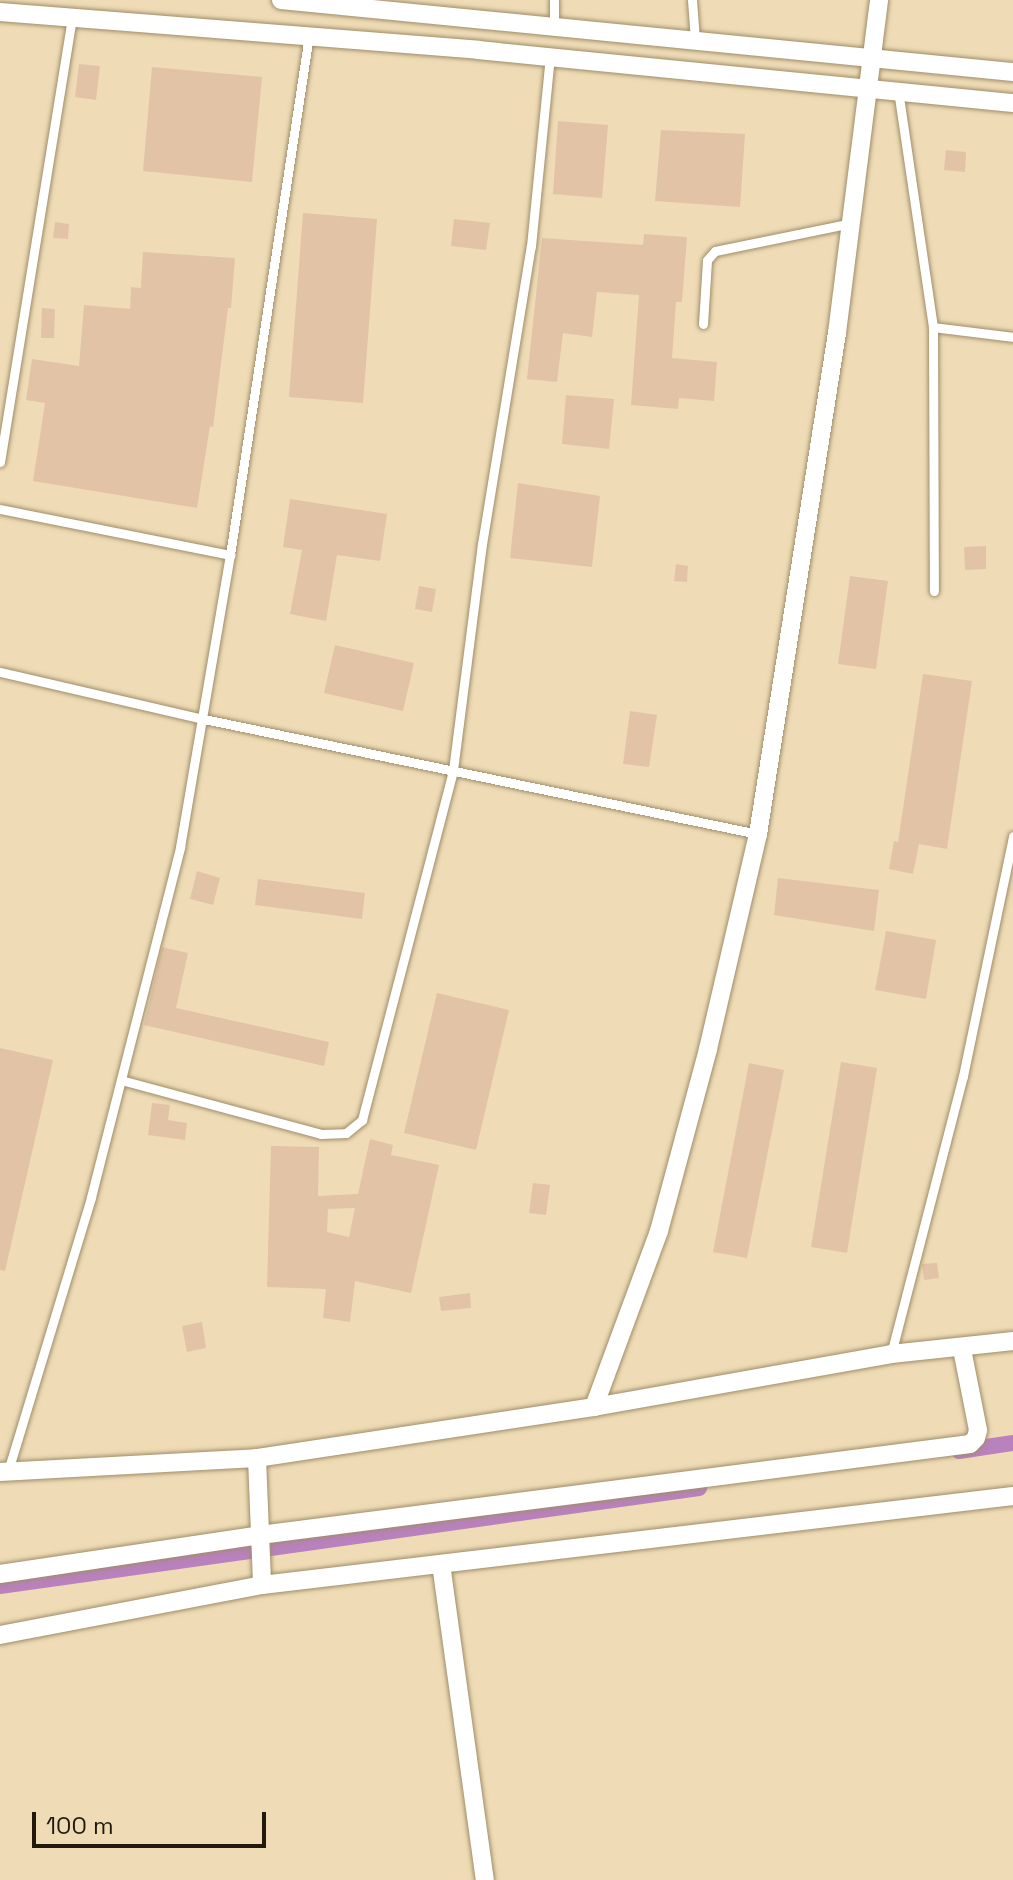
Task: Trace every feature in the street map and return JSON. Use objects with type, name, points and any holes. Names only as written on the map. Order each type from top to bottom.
[{"type":"street","points":[[281,0],[1013,72]]},
{"type":"street","points":[[594,1407],[659,1231],[708,1049],[758,834],[851,223],[879,0]]},
{"type":"street","points":[[0,12],[72,9],[1013,103]]},
{"type":"street","points":[[550,57],[554,29]]},
{"type":"street","points":[[4,1472],[257,1458],[594,1407],[891,1354],[962,1349],[1013,1341]]},
{"type":"street","points":[[0,1574],[260,1535],[970,1444],[978,1430],[962,1349]]},
{"type":"street","points":[[257,1458],[262,1585]]},
{"type":"street","points":[[0,1635],[262,1585],[1013,1496]]},
{"type":"street","points":[[441,1564],[485,1880]]},
{"type":"lane","points":[[554,0],[554,29]]},
{"type":"lane","points":[[692,0],[695,40]]},
{"type":"lane","points":[[0,462],[72,9]]},
{"type":"lane","points":[[4,1472],[91,1197],[180,847],[204,719],[309,35]]},
{"type":"lane","points":[[121,1080],[321,1134],[346,1133],[362,1120],[453,770],[482,544],[531,246],[550,57]]},
{"type":"lane","points":[[898,90],[933,327],[934,591]]},
{"type":"lane","points":[[703,324],[707,260],[715,251],[851,223]]},
{"type":"lane","points":[[933,327],[1013,337]]},
{"type":"lane","points":[[0,509],[230,555]]},
{"type":"lane","points":[[0,672],[204,719],[758,834]]},
{"type":"lane","points":[[891,1354],[963,1076],[1013,836]]},
{"type":"building","points":[[79,64],[100,66],[96,100],[75,97]]},
{"type":"building","points":[[152,67],[262,77],[252,182],[143,171]]},
{"type":"building","points":[[558,121],[608,125],[602,198],[553,194]]},
{"type":"building","points":[[661,130],[745,134],[740,207],[655,201]]},
{"type":"building","points":[[946,150],[966,152],[965,172],[944,170]]},
{"type":"building","points":[[303,213],[377,219],[363,403],[289,397]]},
{"type":"building","points":[[454,219],[490,223],[486,250],[451,246]]},
{"type":"building","points":[[55,222],[69,224],[68,239],[53,238]]},
{"type":"building","points":[[644,234],[687,237],[682,302],[676,302],[672,358],[717,362],[714,401],[679,398],[678,409],[631,405],[639,295],[597,292],[592,337],[563,333],[557,382],[527,379],[542,238],[643,245]]},
{"type":"building","points":[[143,252],[235,258],[231,308],[228,308],[213,427],[210,426],[197,508],[33,481],[45,403],[26,400],[32,359],[79,366],[84,305],[130,309],[131,287],[141,288]]},
{"type":"building","points":[[42,308],[55,309],[54,338],[41,338]]},
{"type":"building","points":[[566,395],[614,399],[609,449],[562,444]]},
{"type":"building","points":[[518,483],[600,496],[592,567],[510,558]]},
{"type":"building","points":[[290,499],[387,514],[380,561],[337,555],[326,621],[290,614],[302,550],[283,547]]},
{"type":"building","points":[[986,546],[986,569],[965,570],[964,547]]},
{"type":"building","points":[[676,564],[688,566],[687,582],[674,581]]},
{"type":"building","points":[[850,576],[888,581],[876,669],[838,664]]},
{"type":"building","points":[[419,586],[436,589],[432,612],[415,609]]},
{"type":"building","points":[[335,645],[414,663],[403,711],[324,693]]},
{"type":"building","points":[[923,674],[972,681],[947,849],[919,844],[913,874],[889,869],[894,841],[898,842]]},
{"type":"building","points":[[630,711],[657,715],[649,767],[623,764]]},
{"type":"building","points":[[197,871],[220,878],[213,905],[190,899]]},
{"type":"building","points":[[778,878],[879,890],[874,931],[774,915]]},
{"type":"building","points":[[258,879],[365,893],[362,919],[255,905]]},
{"type":"building","points":[[886,931],[936,940],[926,999],[875,990]]},
{"type":"building","points":[[162,947],[188,953],[176,1008],[329,1042],[324,1066],[144,1025]]},
{"type":"building","points":[[437,993],[509,1010],[476,1150],[404,1133]]},
{"type":"building","points":[[0,1048],[53,1060],[5,1271],[0,1270]]},
{"type":"building","points":[[841,1062],[877,1068],[847,1253],[811,1247]]},
{"type":"building","points":[[749,1063],[784,1070],[747,1258],[713,1252]]},
{"type":"building","points":[[152,1103],[170,1105],[168,1120],[187,1123],[185,1140],[148,1135]]},
{"type":"building","points":[[370,1139],[393,1145],[391,1155],[439,1165],[411,1293],[355,1281],[350,1322],[323,1318],[326,1289],[267,1287],[271,1146],[319,1147],[318,1196],[358,1194]],"holes":[[[355,1208],[349,1237],[327,1232],[328,1209]]]},
{"type":"building","points":[[533,1183],[550,1185],[546,1215],[529,1213]]},
{"type":"building","points":[[937,1263],[939,1278],[924,1280],[922,1264]]},
{"type":"building","points":[[470,1293],[471,1308],[441,1311],[439,1297]]},
{"type":"building","points":[[202,1322],[206,1348],[187,1352],[182,1326]]},
{"type":"waterway","points":[[959,1451],[1013,1443]]},
{"type":"waterway","points":[[0,1586],[699,1488]]}]
